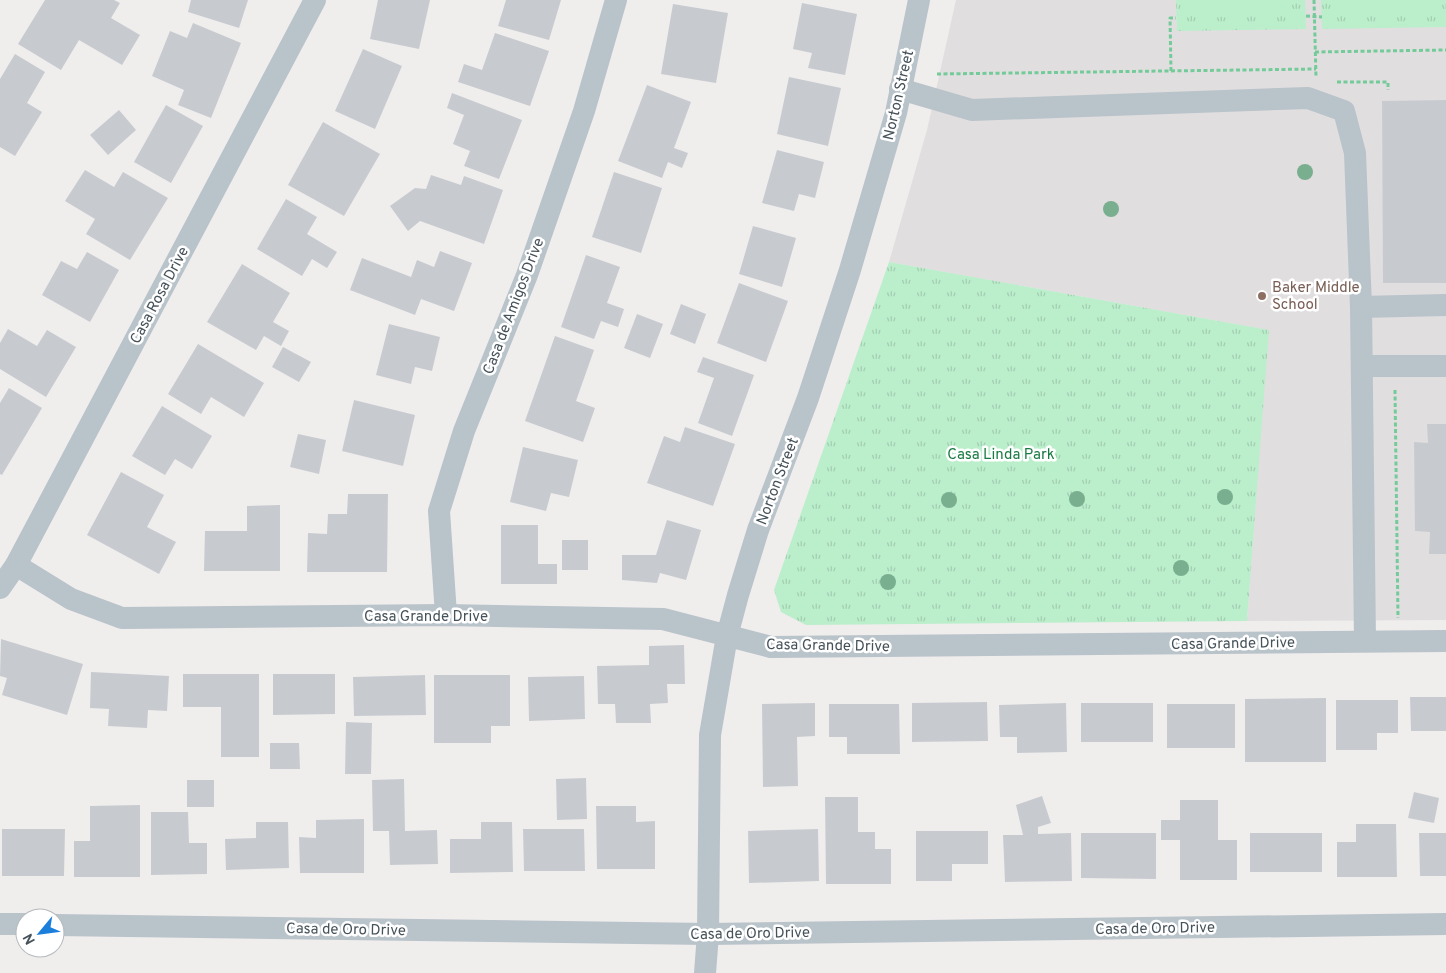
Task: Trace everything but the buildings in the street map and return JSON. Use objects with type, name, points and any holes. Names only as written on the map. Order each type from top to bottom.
[{"type":"street","name":"Casa Rosa Drive","points":[[0,588],[16,565],[316,0]]},
{"type":"street","name":"Casa de Amigos Drive","points":[[446,615],[439,511],[464,431],[527,275],[584,111],[616,0]]},
{"type":"street","name":"Norton Street","points":[[705,973],[708,934],[710,735],[727,636],[758,530],[808,398],[850,270],[896,113],[919,0]]},
{"type":"street","points":[[900,89],[972,110],[1308,98],[1344,111],[1355,153],[1361,307],[1365,642]]},
{"type":"street","points":[[1361,307],[1446,305]]},
{"type":"street","points":[[1362,366],[1446,366]]},
{"type":"street","name":"Casa Grande Drive","points":[[16,565],[71,599],[122,618],[446,615],[663,619],[771,647],[1446,641]]},
{"type":"street","points":[[0,924],[15,924]]},
{"type":"street","name":"Casa de Oro Drive","points":[[65,925],[708,934],[1446,924]]},
{"type":"path","points":[[1306,16],[1322,16]]},
{"type":"path","points":[[1171,71],[1170,18],[1176,18]]},
{"type":"path","points":[[1315,52],[1446,50]]},
{"type":"path","points":[[937,74],[1316,69]]},
{"type":"path","points":[[1334,82],[1388,82],[1388,90]]},
{"type":"path","points":[[1395,384],[1398,621]]},
{"type":"shaded area","name":"Baker Middle School","points":[[956,0],[1446,0],[1446,620],[1247,621],[1268,330],[889,262],[927,130]]},
{"type":"green space","points":[[1176,0],[1305,0],[1306,29],[1177,31]]},
{"type":"green space","points":[[1199,0],[1284,0],[1284,16],[1199,17]]},
{"type":"green space","points":[[1321,0],[1446,0],[1446,27],[1322,29]]},
{"type":"green space","points":[[1343,0],[1429,0],[1429,14],[1344,16]]},
{"type":"green space","name":"Casa Linda Park","points":[[889,262],[1269,330],[1247,621],[806,625],[781,612],[774,590]]},
{"type":"place","name":"Baker Middle School","points":[[1262,296]]}]
